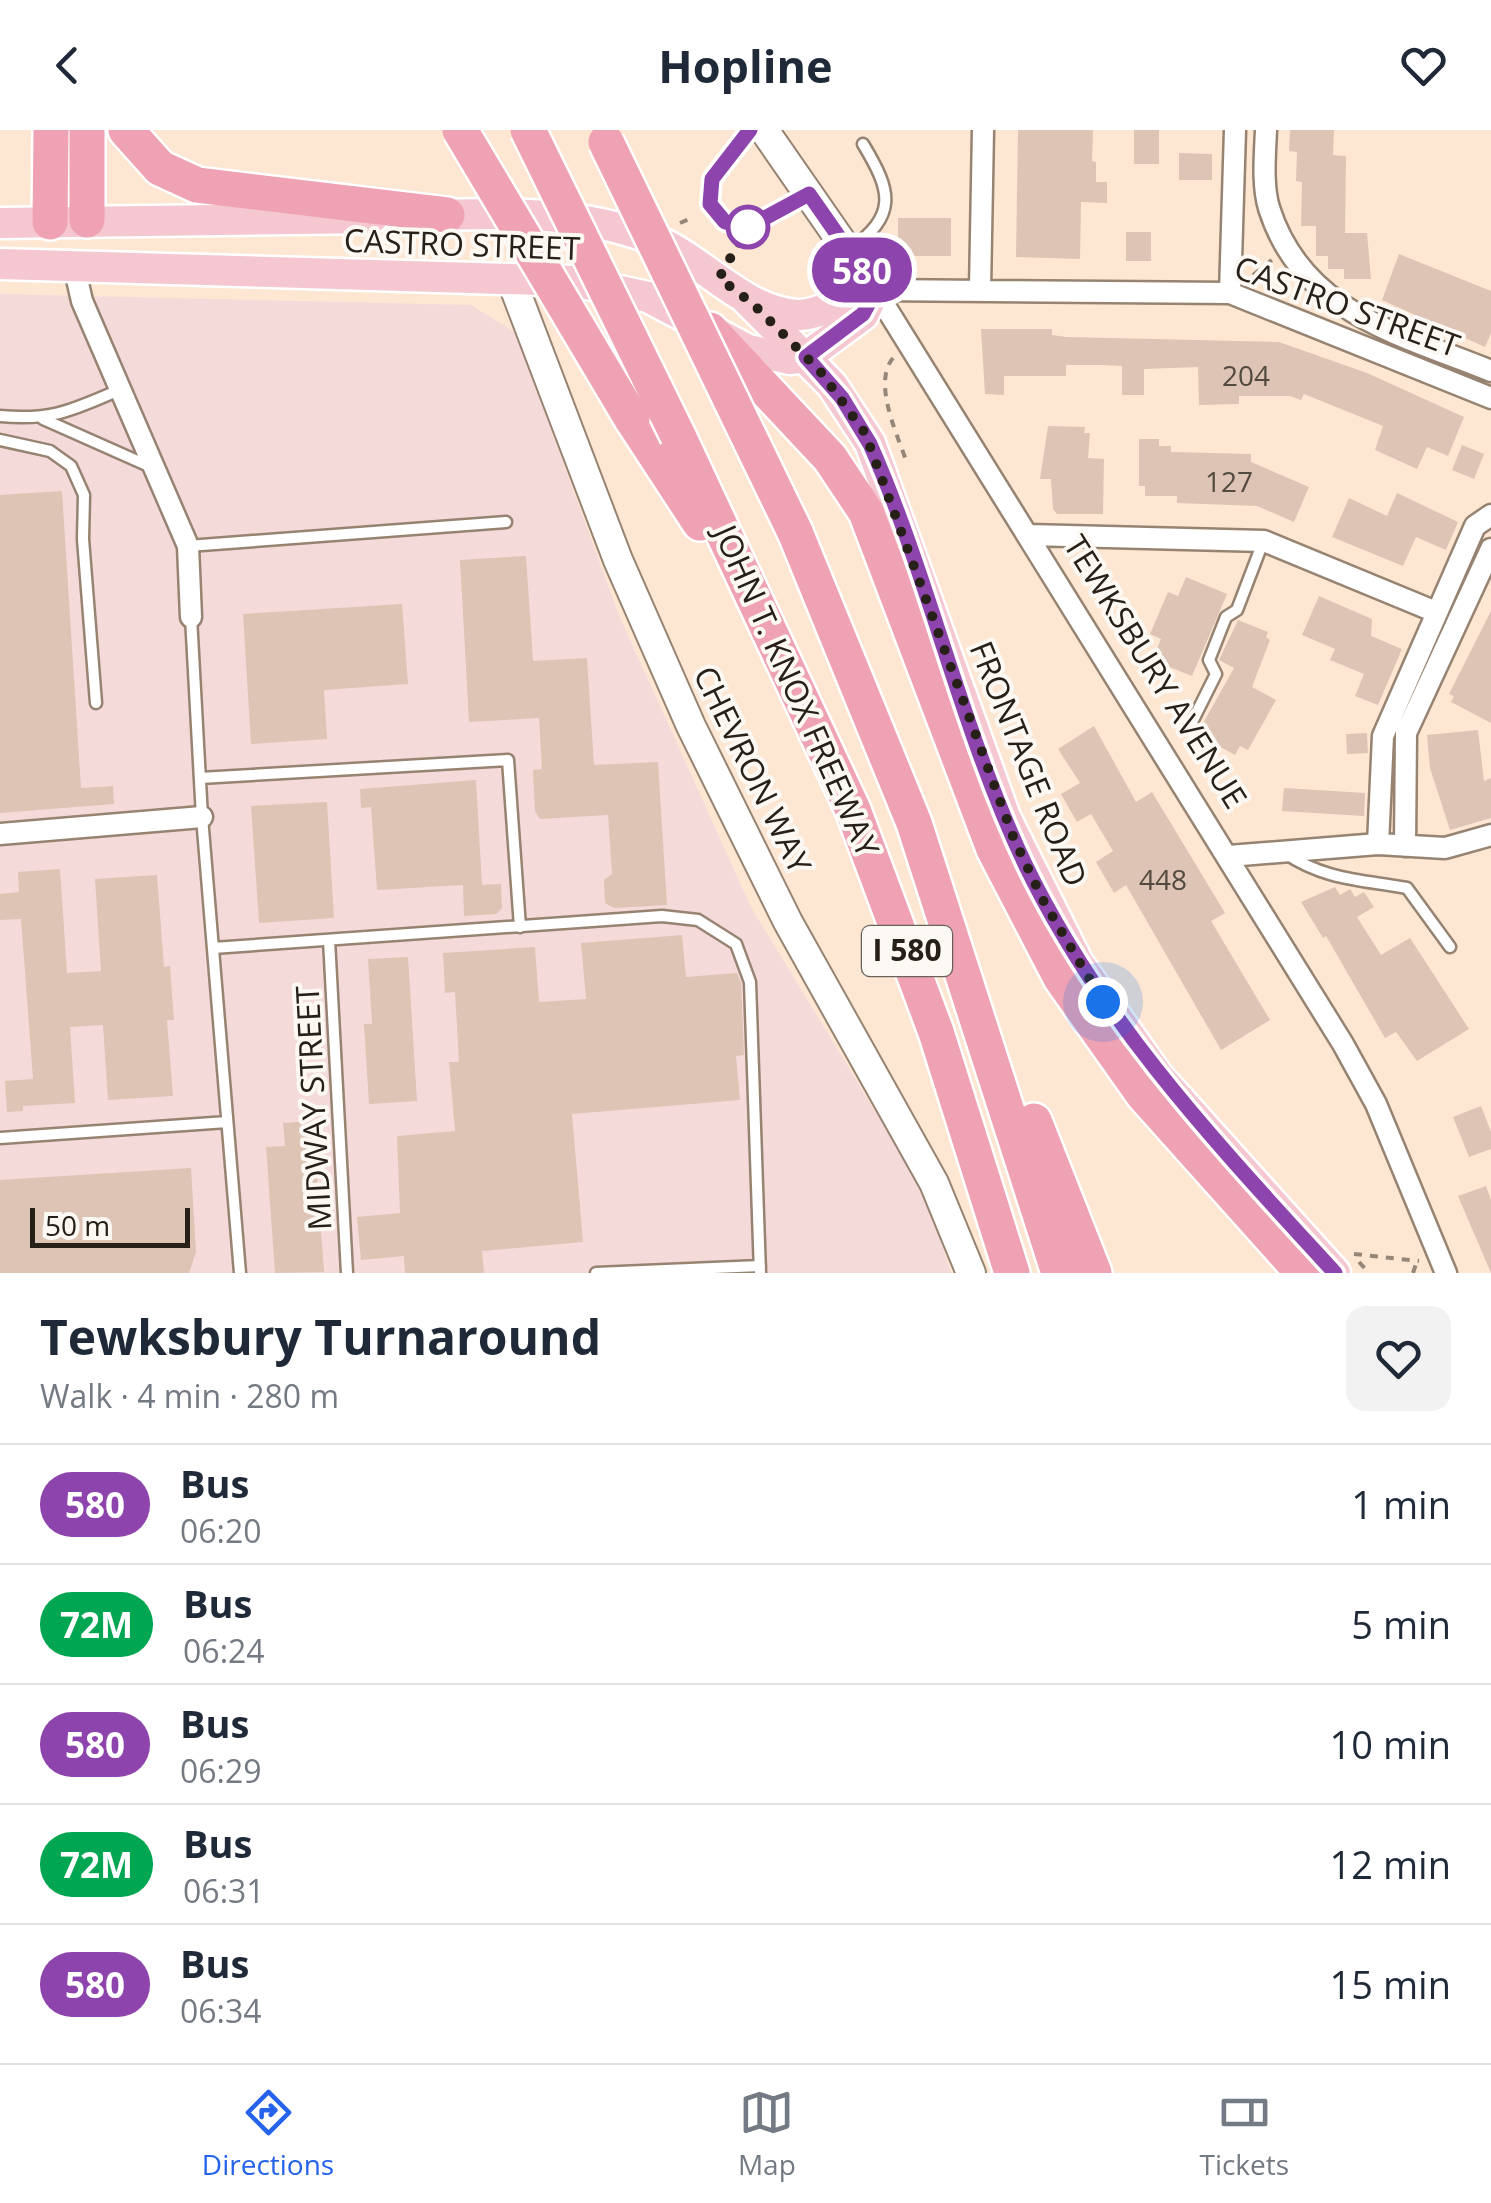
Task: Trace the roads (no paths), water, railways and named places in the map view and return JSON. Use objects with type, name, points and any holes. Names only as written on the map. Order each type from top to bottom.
[{"type":"highway","points":[[50,222],[51,130]]},
{"type":"highway","points":[[87,130],[87,220]]},
{"type":"highway","points":[[126,130],[160,168],[197,185],[446,214]]},
{"type":"highway","points":[[460,130],[632,419],[776,639]]},
{"type":"highway","name":"JOHN T. KNOX FREEWAY","points":[[528,130],[776,639],[853,810],[904,942],[1012,1273]]},
{"type":"highway","name":"JOHN T. KNOX FREEWAY","points":[[603,136],[795,532],[914,823],[1059,1273]]},
{"type":"highway","points":[[710,330],[830,458],[866,512],[994,849],[1067,988],[1143,1094],[1303,1273]]},
{"type":"highway","points":[[914,823],[1094,1273]]},
{"type":"main road","name":"CASTRO STREET","points":[[0,223],[446,214],[583,220],[650,238],[700,264],[746,299],[800,315],[823,310],[849,294],[876,290]]},
{"type":"main road","points":[[74,266],[87,220]]},
{"type":"main road","points":[[50,222],[74,266]]},
{"type":"main road","name":"CASTRO STREET","points":[[0,264],[511,279],[614,286],[648,297],[768,357],[806,357]]},
{"type":"main road","points":[[806,357],[863,314],[876,290]]},
{"type":"main road","name":"FRONTAGE ROAD","points":[[746,299],[842,398],[870,444],[1001,807],[1072,952],[1166,1085],[1335,1273]]},
{"type":"street","name":"TEWKSBURY AVENUE","points":[[764,130],[876,290],[1229,856],[1376,1104],[1446,1273]]},
{"type":"street","points":[[1230,293],[1235,130]]},
{"type":"street","points":[[1266,130],[1268,205],[1287,248],[1323,294],[1351,314],[1491,371]]},
{"type":"street","points":[[980,290],[981,134]]},
{"type":"street","points":[[74,266],[82,301],[188,546],[191,617]]},
{"type":"street","name":"CHEVRON WAY","points":[[511,279],[528,314],[624,573],[696,738],[788,922],[934,1183],[971,1273]]},
{"type":"street","name":"CASTRO STREET","points":[[876,290],[1230,293],[1491,398]]},
{"type":"street","points":[[1378,844],[1383,736],[1475,526],[1491,514]]},
{"type":"street","points":[[1029,536],[1264,541],[1436,612]]},
{"type":"street","points":[[1405,846],[1406,733],[1491,549]]},
{"type":"street","points":[[0,834],[202,817]]},
{"type":"street","points":[[1229,856],[1378,844],[1445,848],[1491,835]]},
{"type":"lane","points":[[750,130],[712,179],[708,191],[716,213],[725,222],[748,227],[809,194]]},
{"type":"lane","points":[[848,250],[877,230],[884,213],[886,181],[863,144]]},
{"type":"lane","points":[[0,416],[42,419],[64,414],[119,390]]},
{"type":"lane","points":[[42,419],[153,467]]},
{"type":"lane","points":[[0,440],[50,451],[72,466],[84,495],[82,540],[96,703]]},
{"type":"lane","points":[[188,546],[506,522]]},
{"type":"lane","points":[[1192,722],[1216,674],[1209,660],[1220,631],[1226,617],[1237,610],[1264,541]]},
{"type":"lane","points":[[191,617],[202,817],[240,1273]]},
{"type":"lane","points":[[200,778],[508,760],[520,926]]},
{"type":"lane","points":[[1280,849],[1310,870],[1408,888],[1450,947]]},
{"type":"lane","points":[[213,948],[662,916],[698,920],[736,944],[750,982],[756,1042],[760,1269],[596,1273]]},
{"type":"lane","name":"MIDWAY STREET","points":[[330,940],[346,1273]]},
{"type":"lane","points":[[0,1138],[228,1122]]}]
